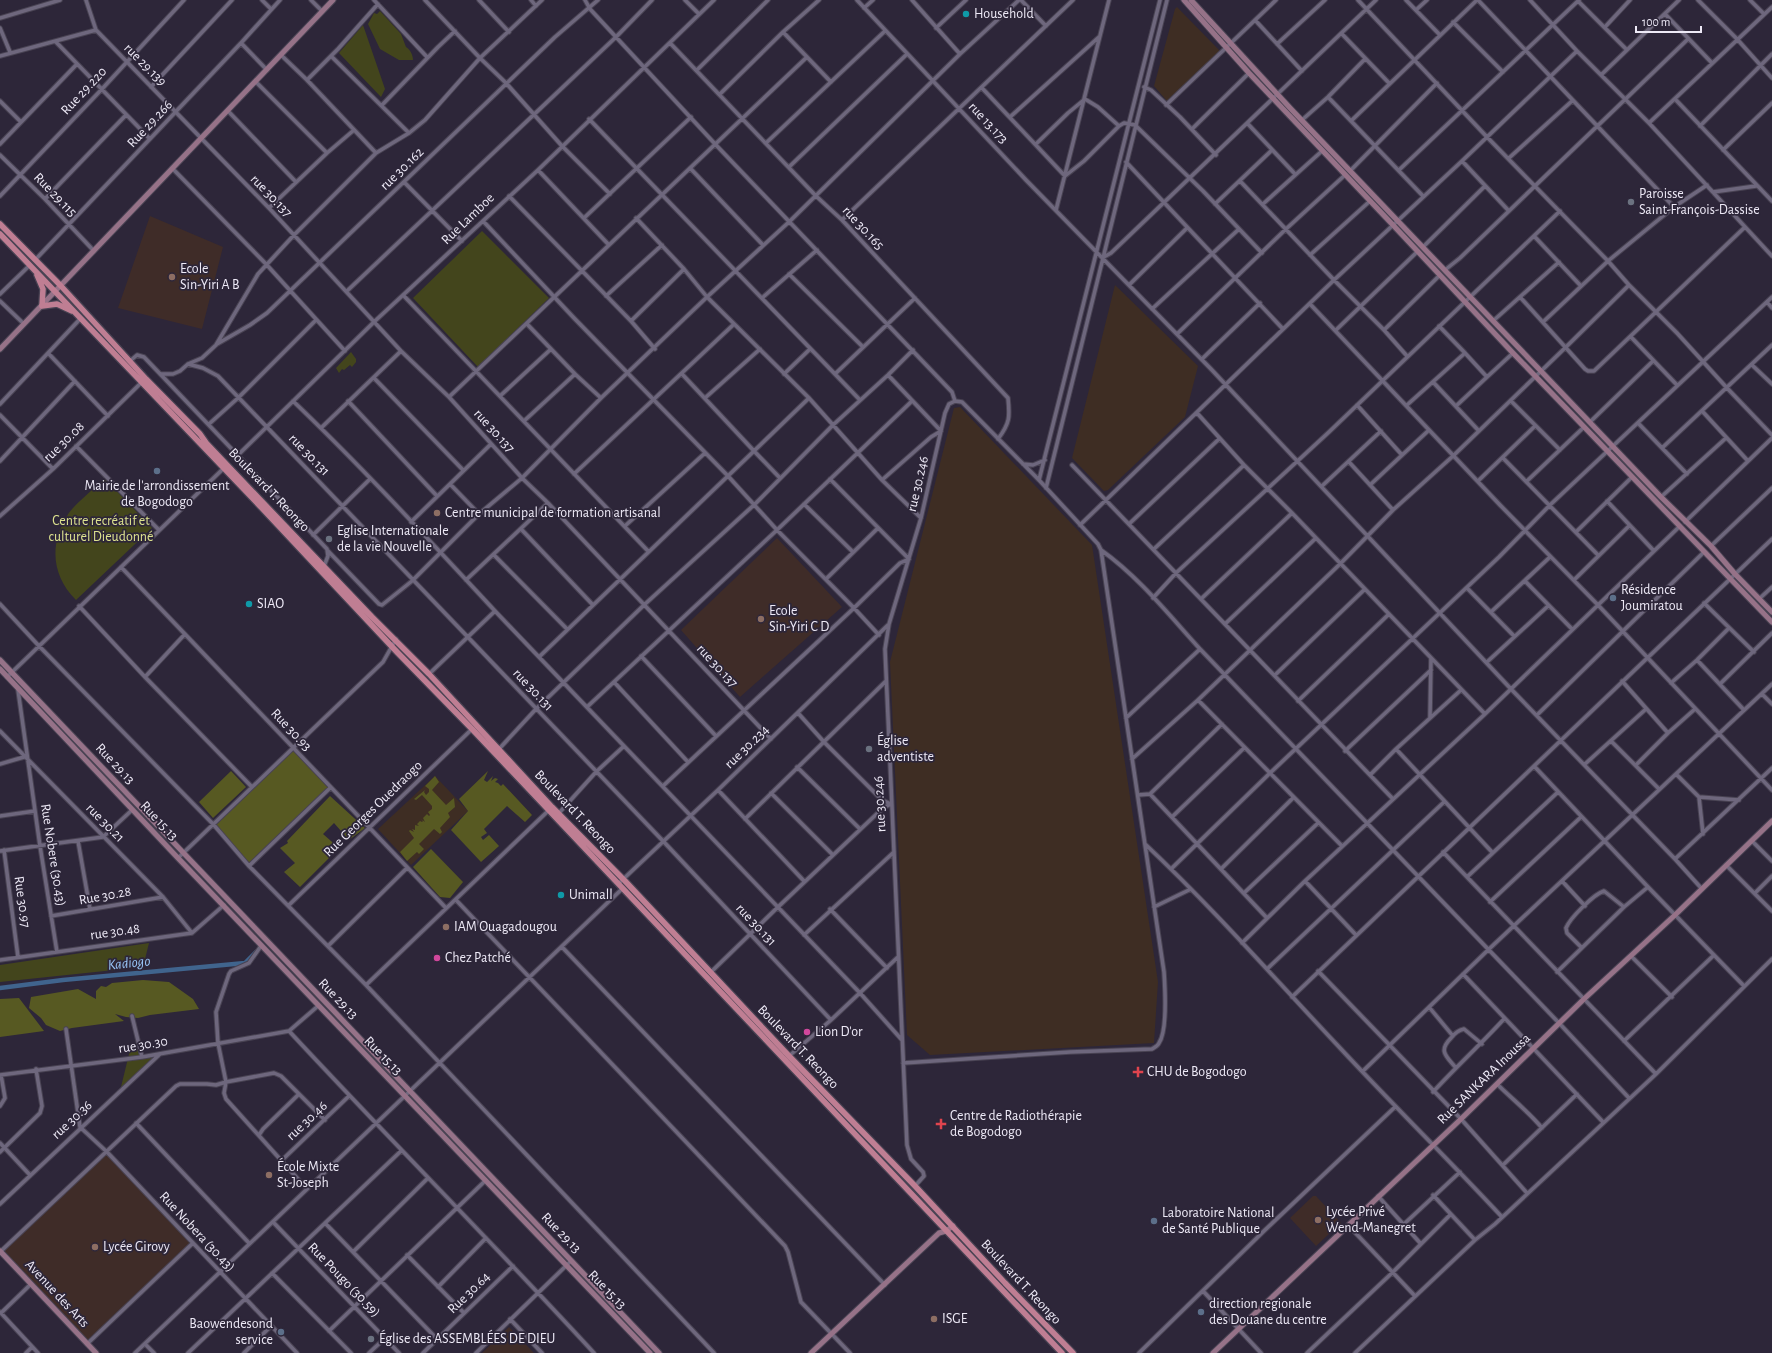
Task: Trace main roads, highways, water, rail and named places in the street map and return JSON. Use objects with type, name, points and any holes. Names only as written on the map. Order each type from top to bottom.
[{"type":"main road","points":[[0,349],[333,0]]},
{"type":"main road","points":[[1184,0],[1278,94],[1661,497],[1711,546],[1735,574],[1772,612]]},
{"type":"main road","points":[[1191,0],[1249,73],[1273,99],[1370,201],[1394,224],[1513,353],[1772,622]]},
{"type":"main road","points":[[0,224],[32,263]]},
{"type":"main road","points":[[0,234],[32,263]]},
{"type":"main road","name":"Boulevard T. Reongo","points":[[32,263],[36,272],[144,380],[177,418],[324,566],[372,617],[396,639],[559,813],[628,884],[709,975],[944,1229],[1062,1353]]},
{"type":"main road","name":"Boulevard T. Reongo","points":[[32,263],[61,286],[130,360],[144,380]]},
{"type":"main road","points":[[36,272],[43,290],[42,306]]},
{"type":"main road","points":[[42,306],[57,304],[76,313]]},
{"type":"main road","name":"Boulevard T. Reongo","points":[[226,466],[260,506],[622,889],[789,1056],[915,1186],[1005,1283],[1073,1353]]},
{"type":"main road","name":"Rue 29.13","points":[[0,660],[569,1263],[659,1353]]},
{"type":"main road","name":"Rue 15.13","points":[[0,669],[404,1096],[569,1263],[646,1352]]},
{"type":"main road","name":"Rue SANKARA Inoussa","points":[[1213,1353],[1461,1119],[1584,999],[1675,915],[1772,821]]},
{"type":"main road","points":[[811,1353],[939,1233],[951,1224]]},
{"type":"main road","name":"Avenue des Arts","points":[[0,1252],[96,1353]]},
{"type":"waterway","name":"Kadiogo","points":[[0,988],[63,980],[245,963],[256,952]]},
{"type":"place","name":"Household","points":[[966,14]]},
{"type":"place","name":"Paroisse Saint-François-Dassise","points":[[1631,202]]},
{"type":"place","name":"Ecole Sin-Yiri A B","points":[[172,277]]},
{"type":"place","name":"Mairie de l'arrondissement de Bogodogo","points":[[157,471]]},
{"type":"place","name":"Centre municipal de formation artisanal","points":[[437,513]]},
{"type":"place","name":"Eglise Internationale de la vie Nouvelle","points":[[329,539]]},
{"type":"place","name":"Résidence Joumiratou","points":[[1613,598]]},
{"type":"place","name":"SIAO","points":[[249,604]]},
{"type":"place","name":"Ecole Sin-Yiri C D","points":[[761,619]]},
{"type":"place","name":"Église adventiste","points":[[869,749]]},
{"type":"place","name":"Unimall","points":[[561,895]]},
{"type":"place","name":"IAM Ouagadougou","points":[[446,927]]},
{"type":"place","name":"Chez Patché","points":[[437,958]]},
{"type":"place","name":"Lion D'or","points":[[807,1032]]},
{"type":"place","name":"CHU de Bogodogo","points":[[1138,1072]]},
{"type":"place","name":"Centre de Radiothérapie de Bogodogo","points":[[941,1124]]},
{"type":"place","name":"École Mixte St-Joseph","points":[[269,1175]]},
{"type":"place","name":"Lycée Privé Wend-Manegret","points":[[1318,1220]]},
{"type":"place","name":"Laboratoire National de Santé Publique","points":[[1154,1221]]},
{"type":"place","name":"Lycée Girovy","points":[[95,1247]]},
{"type":"place","name":"direction regionale des Douane du centre","points":[[1201,1312]]},
{"type":"place","name":"ISGE","points":[[934,1319]]},
{"type":"place","name":"Baowendesond service","points":[[281,1332]]},
{"type":"place","name":"Église des ASSEMBLÉES DE DIEU","points":[[371,1339]]},
{"type":"park label","name":"Centre recréatif et culturel Dieudonné","points":[[101,530]]}]
